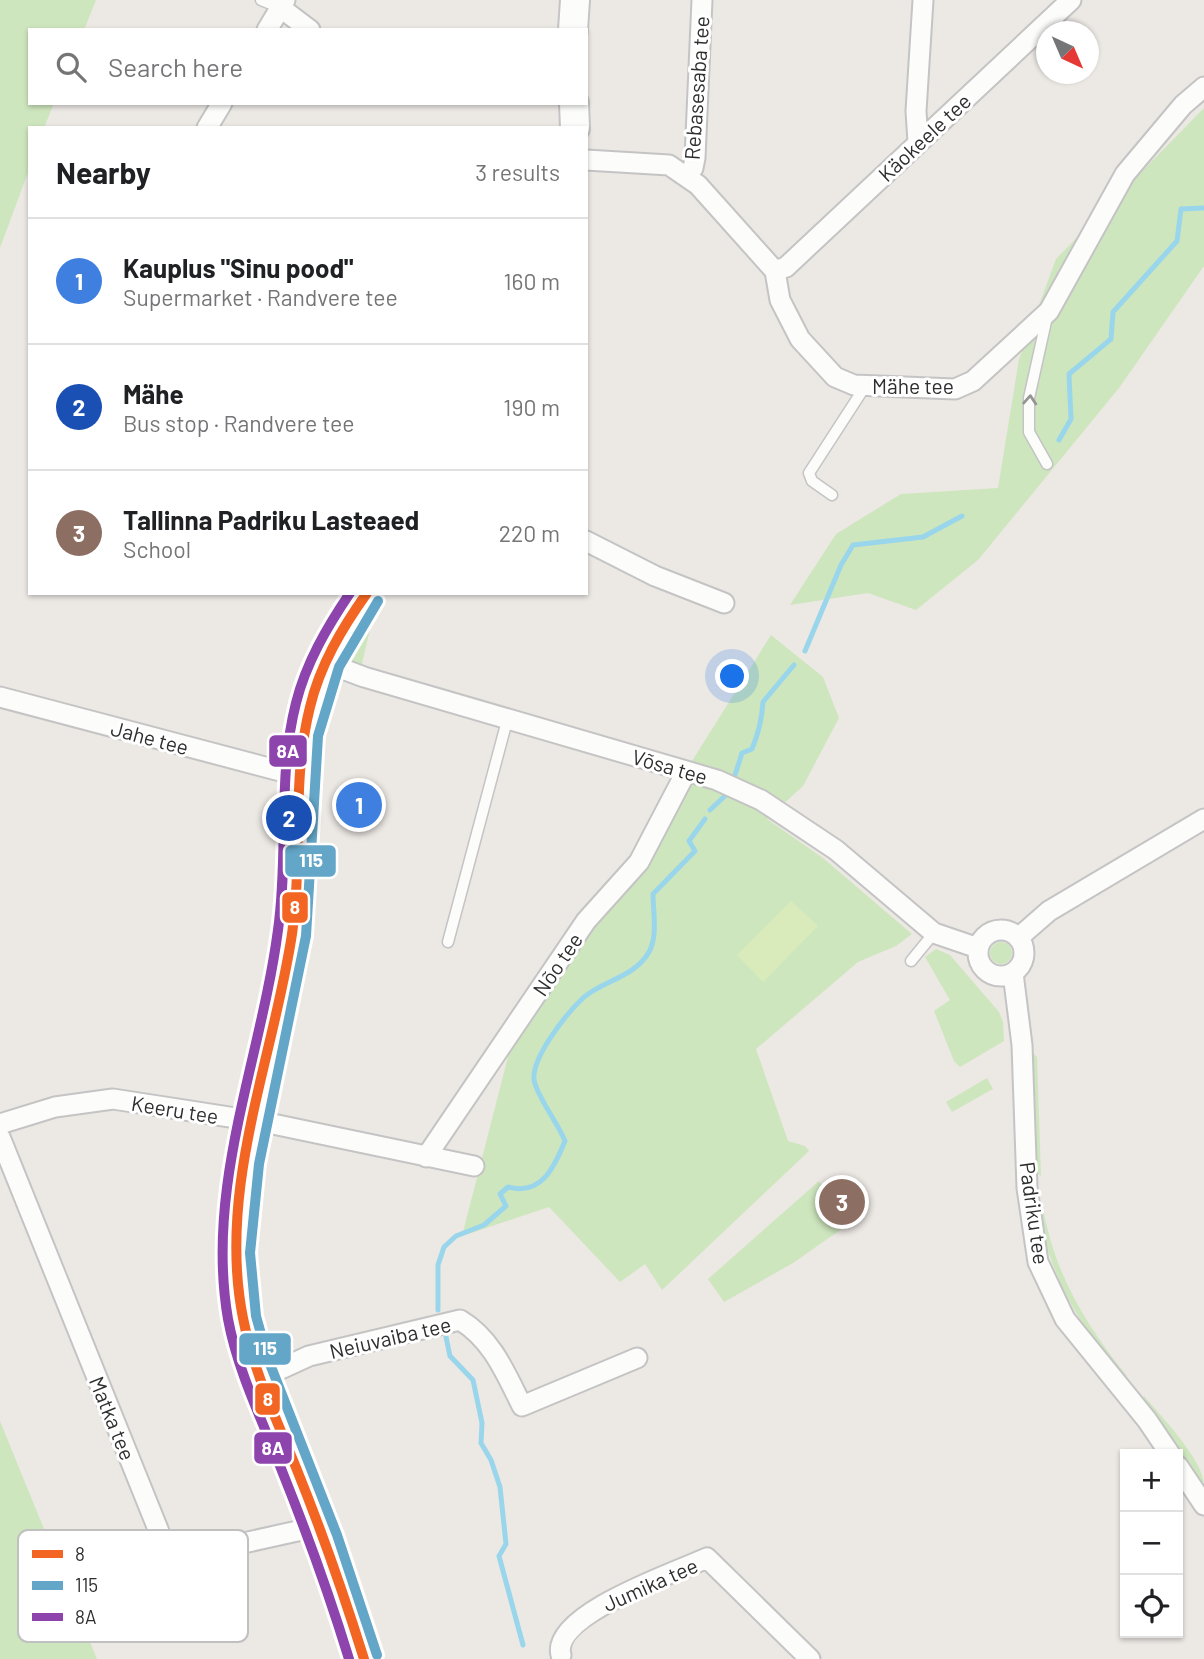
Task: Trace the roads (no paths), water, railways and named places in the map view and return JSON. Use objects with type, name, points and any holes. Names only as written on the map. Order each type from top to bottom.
[{"type":"main road","points":[[573,28],[575,0]]},
{"type":"main road","points":[[574,105],[575,126]]},
{"type":"main road","points":[[364,1659],[320,1526],[248,1344],[239,1296],[236,1242],[254,1122],[293,933],[300,773],[309,708],[324,662],[367,595]]},
{"type":"street","name":"Rebasesaba tee","points":[[687,175],[693,168],[695,158],[702,0]]},
{"type":"street","points":[[918,142],[916,111],[923,0]]},
{"type":"street","name":"Käokeele tee","points":[[775,271],[786,267],[1072,0]]},
{"type":"street","points":[[268,28],[283,4],[308,28]]},
{"type":"street","name":"Mähe tee","points":[[588,160],[669,165],[687,175],[775,271],[780,300],[800,339],[835,377],[854,385],[955,389],[973,382],[1049,311],[1125,174],[1183,105],[1204,87]]},
{"type":"street","points":[[208,126],[221,105]]},
{"type":"street","points":[[588,542],[655,576],[724,603]]},
{"type":"street","name":"Võsa tee","points":[[324,662],[364,677],[718,780],[761,800],[858,867],[934,933],[978,948]]},
{"type":"street","name":"Jahe tee","points":[[0,697],[284,772],[300,773]]},
{"type":"street","name":"Nõo tee","points":[[426,1157],[586,921],[639,862],[686,772]]},
{"type":"street","points":[[1018,938],[1049,911],[1204,819]]},
{"type":"street","points":[[996,930],[1008,931],[1018,938],[1024,952],[1019,968],[1000,977],[987,972],[979,961],[978,948],[985,937],[996,930]]},
{"type":"street","name":"Padriku tee","points":[[1013,973],[1022,1045],[1027,1188],[1038,1262],[1065,1319],[1147,1420],[1167,1449]]},
{"type":"street","name":"Keeru tee","points":[[0,1124],[55,1107],[113,1099],[164,1105],[474,1166]]},
{"type":"street","name":"Matka tee","points":[[0,1137],[159,1530]]},
{"type":"street","name":"Neiuvaiba tee","points":[[261,1378],[309,1356],[460,1320],[478,1330],[497,1357],[522,1406],[637,1359]]},
{"type":"street","points":[[1183,1474],[1204,1505]]},
{"type":"street","name":"Matka tee","points":[[248,1542],[320,1526]]},
{"type":"street","name":"Jumika tee","points":[[557,1658],[562,1637],[600,1605],[707,1558],[810,1659]]},
{"type":"lane","points":[[261,0],[283,4]]},
{"type":"lane","points":[[1047,464],[1029,432],[1028,398],[1049,311]]},
{"type":"lane","points":[[832,495],[812,481],[809,473],[866,386]]},
{"type":"lane","points":[[448,942],[508,717]]},
{"type":"lane","points":[[911,961],[934,933]]},
{"type":"waterway","points":[[1059,440],[1071,419],[1069,374],[1111,339],[1113,312],[1177,241],[1181,209],[1204,208]]},
{"type":"waterway","points":[[805,651],[841,565],[853,545],[923,537],[962,516]]},
{"type":"waterway","points":[[735,775],[742,753],[752,749],[761,720],[763,702],[794,665]]},
{"type":"waterway","points":[[710,810],[727,794]]},
{"type":"waterway","points":[[438,1310],[438,1265],[444,1247],[456,1236],[484,1225],[506,1206],[500,1194],[508,1187],[519,1189],[538,1184],[556,1161],[565,1141],[535,1084],[534,1075],[542,1051],[583,998],[627,973],[649,952],[654,931],[653,894],[695,851],[689,841],[705,819]]},
{"type":"waterway","points":[[446,1337],[450,1356],[473,1380],[482,1423],[481,1443],[491,1460],[500,1487],[506,1544],[499,1556],[523,1645]]},
{"type":"place","name":"Kauplus \"Sinu pood\"","points":[[359,805]]},
{"type":"place","name":"Mähe","points":[[289,818]]},
{"type":"place","name":"Tallinna Padriku Lasteaed","points":[[842,1202]]}]
